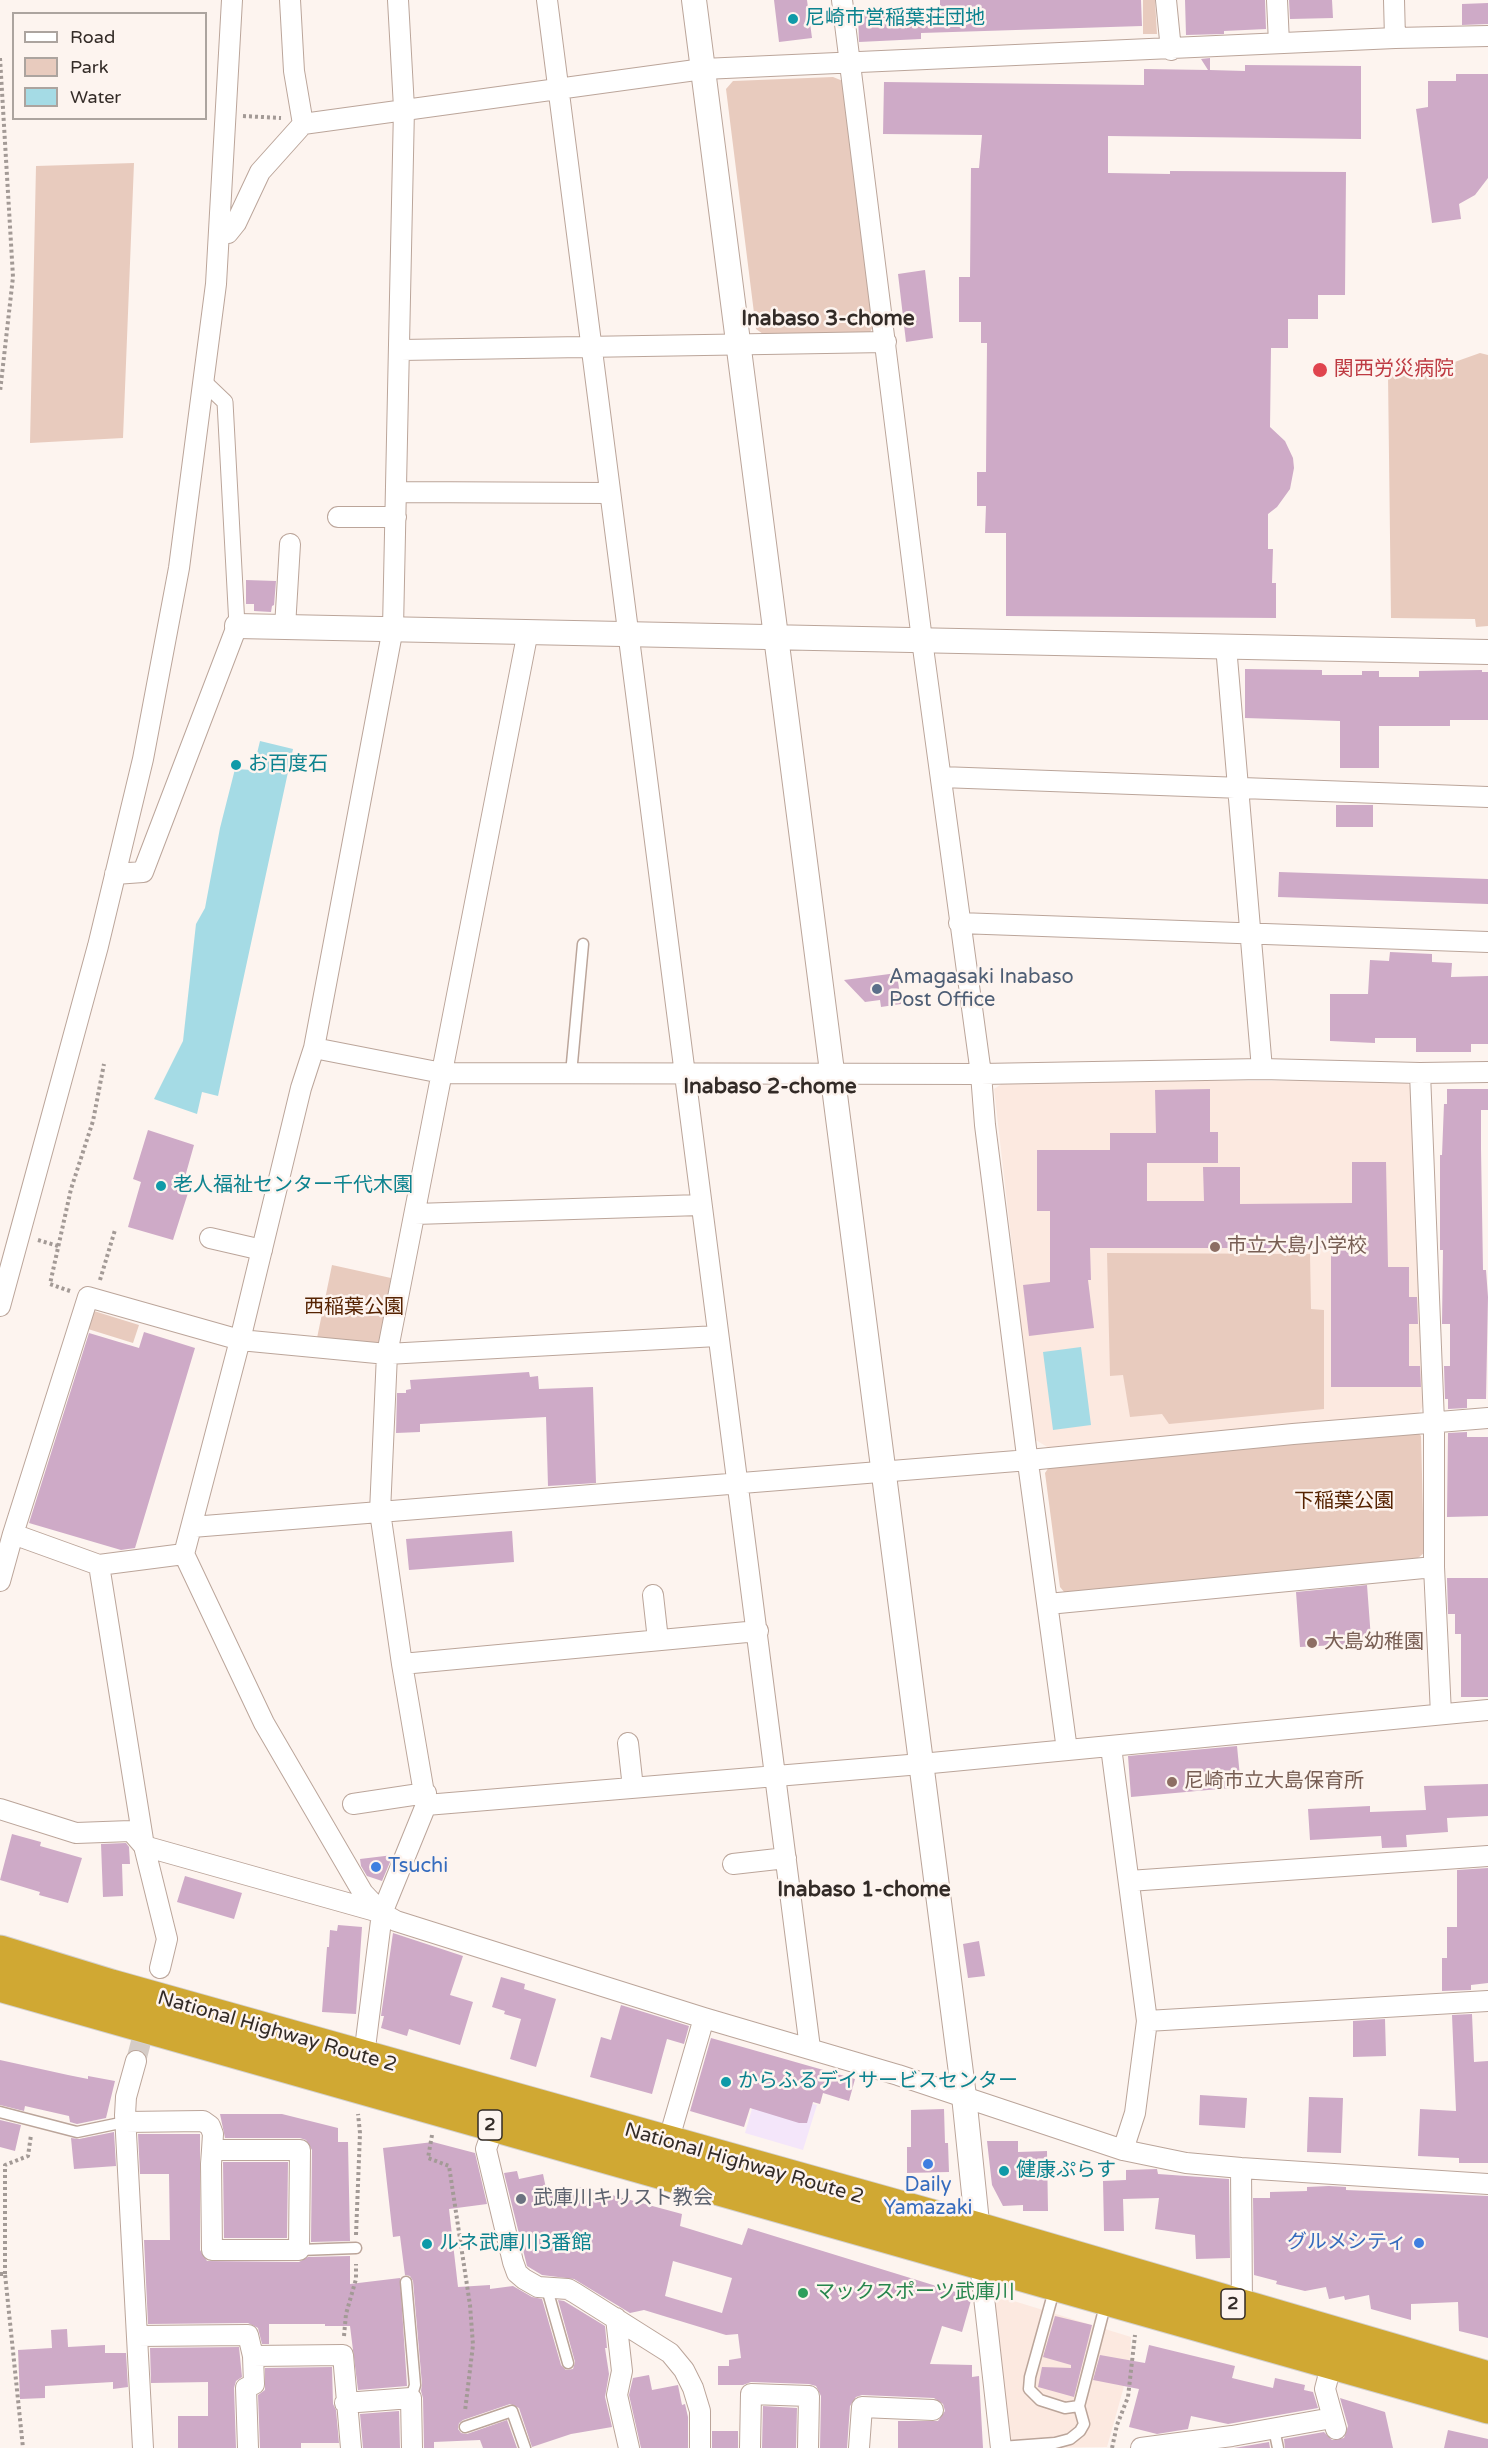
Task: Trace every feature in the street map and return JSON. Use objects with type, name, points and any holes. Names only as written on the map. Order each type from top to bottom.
[{"type":"highway","name":"National Highway Route 2","points":[[0,1952],[122,1989],[978,2229],[1488,2378]]},
{"type":"highway","name":"National Highway Route 2","points":[[0,1986],[1488,2407]]},
{"type":"street","points":[[0,1306],[116,874],[143,759],[179,568],[216,284],[232,0]]},
{"type":"street","points":[[290,0],[294,71],[303,122]]},
{"type":"street","points":[[382,1913],[363,1893],[264,1723],[184,1554],[240,1340],[301,1088],[314,1048],[393,628],[401,350],[404,108],[398,0]]},
{"type":"street","points":[[547,0],[810,2048]]},
{"type":"street","points":[[694,0],[964,2096],[1001,2448]]},
{"type":"street","points":[[842,0],[922,640],[981,1074],[987,1137],[1067,1750]]},
{"type":"street","points":[[1166,0],[1171,50]]},
{"type":"street","points":[[1277,0],[1279,43]]},
{"type":"street","points":[[1394,0],[1395,38]]},
{"type":"street","points":[[219,231],[228,233],[236,223],[260,172],[303,122],[559,91],[703,69],[1171,50],[1395,38],[1488,36]]},
{"type":"street","points":[[401,350],[886,342]]},
{"type":"street","points":[[116,874],[143,872],[237,626],[225,402],[203,381]]},
{"type":"street","points":[[397,492],[609,493]]},
{"type":"street","points":[[338,517],[396,517]]},
{"type":"street","points":[[285,627],[290,544]]},
{"type":"street","points":[[237,626],[627,632],[1488,652]]},
{"type":"street","points":[[364,2056],[382,1913],[426,1799],[402,1664],[380,1512],[387,1354],[528,631]]},
{"type":"street","points":[[1226,646],[1262,1069]]},
{"type":"street","points":[[941,777],[1488,797]]},
{"type":"street","points":[[959,923],[1488,942]]},
{"type":"street","points":[[314,1048],[442,1073],[981,1074],[1262,1069],[1420,1073],[1488,1072]]},
{"type":"street","points":[[1420,1073],[1434,1422],[1434,1567],[1441,1714]]},
{"type":"street","points":[[415,1214],[700,1204]]},
{"type":"street","points":[[210,1238],[262,1250]]},
{"type":"street","points":[[0,1581],[88,1297],[240,1340],[387,1354],[717,1336]]},
{"type":"street","points":[[192,1527],[1029,1460],[1488,1418]]},
{"type":"street","points":[[13,1534],[99,1565],[184,1554]]},
{"type":"street","points":[[99,1565],[144,1846],[167,1939],[160,1968]]},
{"type":"street","points":[[1048,1605],[1434,1567]]},
{"type":"street","points":[[652,1595],[658,1640]]},
{"type":"street","points":[[402,1664],[758,1631]]},
{"type":"street","points":[[353,1804],[633,1788],[1111,1747],[1488,1710]]},
{"type":"street","points":[[628,1743],[633,1788]]},
{"type":"street","points":[[1111,1747],[1147,2020],[1135,2113],[1123,2150]]},
{"type":"street","points":[[0,1809],[76,1833],[131,1831],[144,1846],[382,1913],[396,1921],[704,2018],[964,2096],[1123,2150],[1186,2163],[1488,2184]]},
{"type":"street","points":[[1129,1881],[1488,1856]]},
{"type":"street","points":[[733,1864],[786,1858]]},
{"type":"street","points":[[1147,2020],[1488,2001]]},
{"type":"street","points":[[668,2142],[704,2018]]},
{"type":"street","points":[[136,2061],[126,2097],[125,2122],[143,2448]]},
{"type":"street","points":[[125,2122],[203,2121],[210,2126],[213,2134],[212,2150],[212,2250],[299,2250],[300,2150],[212,2150]]},
{"type":"street","points":[[494,2126],[486,2150],[513,2262],[518,2273],[524,2279],[547,2289],[568,2289],[670,2353],[684,2370],[700,2410],[700,2448]]},
{"type":"street","points":[[1241,2168],[1242,2307]]},
{"type":"street","points":[[616,2319],[622,2372],[617,2396],[629,2448]]},
{"type":"street","points":[[137,2336],[248,2335],[253,2356],[254,2384],[246,2388],[248,2448]]},
{"type":"street","points":[[253,2356],[343,2355],[345,2403],[351,2448]]},
{"type":"street","points":[[1141,2448],[1276,2439],[1334,2424],[1325,2389],[1332,2362]]},
{"type":"street","points":[[750,2448],[751,2394],[809,2396],[808,2448]]},
{"type":"street","points":[[345,2403],[411,2398],[412,2448]]},
{"type":"street","points":[[859,2448],[862,2407],[933,2410]]},
{"type":"lane","points":[[571,1074],[583,944]]},
{"type":"lane","points":[[0,2112],[77,2132],[125,2122]]},
{"type":"lane","points":[[299,2250],[356,2248]]},
{"type":"lane","points":[[406,2282],[415,2385],[411,2398]]},
{"type":"lane","points":[[1056,2284],[1030,2377],[1029,2389],[1040,2400],[1065,2408],[1079,2406]]},
{"type":"lane","points":[[547,2289],[568,2363]]},
{"type":"lane","points":[[1001,2448],[1055,2443],[1070,2439],[1080,2431],[1084,2424],[1079,2406],[1107,2298]]},
{"type":"lane","points":[[465,2427],[512,2411],[525,2448]]},
{"type":"path","points":[[0,58],[13,277],[0,392]]},
{"type":"path","points":[[226,115],[303,122]]},
{"type":"path","points":[[50,1284],[71,1190],[93,1121],[104,1064]]},
{"type":"path","points":[[95,1298],[116,1230]]},
{"type":"path","points":[[23,2448],[2,2274],[6,2165],[28,2156],[33,2120]]},
{"type":"path","points":[[432,2135],[428,2158],[449,2166],[470,2305],[473,2345],[465,2427]]},
{"type":"path","points":[[1112,2448],[1117,2425],[1128,2397],[1138,2307]]},
{"type":"shaded area","name":"市立大島小学校","points":[[1006,1081],[1405,1081],[1412,1088],[1423,1406],[1418,1414],[1049,1448],[1034,1439],[994,1089]]},
{"type":"shaded area","points":[[758,2088],[817,2105],[803,2150],[745,2133]]},
{"type":"shaded area","points":[[1004,2298],[1131,2337],[1130,2358],[1107,2447],[1010,2448],[995,2302]]},
{"type":"green space","points":[[1143,0],[1155,0],[1157,34],[1143,34]]},
{"type":"green space","points":[[833,77],[843,81],[875,324],[870,332],[763,334],[756,329],[726,89],[733,81]]},
{"type":"green space","points":[[134,163],[123,438],[30,443],[36,166]]},
{"type":"green space","points":[[1480,353],[1488,355],[1488,626],[1476,627],[1475,619],[1391,618],[1388,375],[1432,370]]},
{"type":"green space","points":[[1107,1253],[1310,1254],[1311,1309],[1324,1310],[1324,1409],[1169,1424],[1162,1414],[1130,1417],[1123,1375],[1110,1376]]},
{"type":"green space","name":"西稲葉公園","points":[[332,1265],[391,1278],[380,1342],[375,1345],[317,1338]]},
{"type":"green space","points":[[94,1311],[139,1325],[133,1343],[88,1329]]},
{"type":"green space","name":"下稲葉公園","points":[[1415,1429],[1421,1436],[1424,1553],[1412,1563],[1065,1593],[1060,1587],[1045,1473],[1051,1464]]},
{"type":"water","points":[[260,741],[293,749],[218,1096],[202,1092],[197,1114],[154,1099],[183,1041],[196,924],[205,908],[220,828],[235,769],[253,770]]},
{"type":"water","points":[[1081,1347],[1091,1425],[1053,1430],[1043,1352]]},
{"type":"building","name":"尼崎市営稲葉荘団地","points":[[774,0],[807,0],[812,38],[779,42]]},
{"type":"building","points":[[940,0],[1141,0],[1142,26],[921,33],[921,39],[859,42],[858,15],[940,12]]},
{"type":"building","points":[[1185,0],[1265,0],[1266,29],[1224,31],[1224,34],[1186,35]]},
{"type":"building","points":[[1289,0],[1332,0],[1333,18],[1290,19]]},
{"type":"building","points":[[1488,3],[1488,24],[1462,25],[1462,4]]},
{"type":"building","points":[[1210,58],[1210,70],[1245,71],[1245,65],[1361,66],[1361,139],[1108,136],[1108,173],[1346,172],[1345,295],[1318,295],[1318,319],[1288,319],[1288,348],[1271,348],[1270,427],[1285,441],[1293,458],[1294,468],[1290,489],[1277,507],[1268,514],[1268,549],[1273,549],[1272,583],[1276,583],[1276,618],[1006,616],[1006,533],[985,533],[986,506],[977,506],[977,472],[986,472],[987,343],[981,343],[981,322],[959,322],[959,277],[970,277],[971,168],[979,168],[982,135],[883,134],[884,82],[1144,85],[1144,69],[1208,70],[1201,59]]},
{"type":"building","points":[[1456,74],[1488,74],[1488,178],[1475,195],[1459,204],[1461,219],[1432,223],[1416,109],[1428,107],[1428,81],[1456,81]]},
{"type":"building","points":[[925,270],[933,338],[906,342],[898,274]]},
{"type":"building","points":[[246,580],[276,581],[274,605],[271,612],[254,611],[254,604],[246,604]]},
{"type":"building","points":[[1245,669],[1322,670],[1322,675],[1362,675],[1362,671],[1379,671],[1379,677],[1419,677],[1419,671],[1482,670],[1482,672],[1488,672],[1488,720],[1450,720],[1450,726],[1379,726],[1379,768],[1340,768],[1340,721],[1245,718]]},
{"type":"building","points":[[1336,805],[1373,805],[1373,827],[1336,827]]},
{"type":"building","points":[[1279,872],[1488,879],[1488,904],[1278,897]]},
{"type":"building","points":[[1390,952],[1432,954],[1432,962],[1452,963],[1451,977],[1488,976],[1488,1044],[1471,1044],[1471,1052],[1416,1052],[1416,1038],[1375,1038],[1375,1043],[1330,1041],[1330,994],[1368,994],[1370,960],[1389,961]]},
{"type":"building","points":[[897,973],[901,1004],[881,1007],[880,1000],[865,1002],[844,980]]},
{"type":"building","points":[[1210,1089],[1210,1132],[1218,1132],[1218,1163],[1147,1163],[1147,1201],[1204,1201],[1203,1167],[1240,1167],[1240,1204],[1352,1203],[1352,1162],[1386,1162],[1388,1267],[1409,1267],[1409,1297],[1417,1297],[1418,1324],[1409,1324],[1409,1366],[1420,1366],[1421,1387],[1331,1387],[1331,1248],[1090,1248],[1091,1280],[1088,1280],[1094,1328],[1029,1336],[1023,1285],[1050,1282],[1050,1211],[1037,1211],[1037,1150],[1110,1150],[1110,1133],[1156,1133],[1155,1090]]},
{"type":"building","points":[[1447,1089],[1488,1089],[1488,1110],[1481,1110],[1483,1270],[1486,1270],[1488,1297],[1486,1399],[1467,1399],[1467,1408],[1448,1409],[1448,1399],[1445,1399],[1444,1366],[1450,1366],[1450,1324],[1442,1324],[1443,1250],[1440,1250],[1440,1155],[1442,1155],[1444,1104],[1447,1104]]},
{"type":"building","name":"老人福祉センター千代木園","points":[[148,1130],[194,1145],[181,1191],[188,1193],[173,1240],[128,1227],[141,1182],[133,1179]]},
{"type":"building","points":[[144,1332],[195,1348],[135,1548],[121,1550],[29,1523],[89,1333],[139,1348]]},
{"type":"building","points":[[529,1372],[530,1377],[538,1376],[539,1389],[593,1387],[596,1483],[548,1486],[546,1417],[420,1424],[420,1432],[396,1433],[397,1393],[406,1393],[406,1390],[411,1389],[410,1380]]},
{"type":"building","points":[[1467,1432],[1467,1437],[1488,1437],[1488,1516],[1447,1517],[1448,1433]]},
{"type":"building","points":[[512,1531],[514,1562],[409,1570],[406,1539]]},
{"type":"building","points":[[1447,1578],[1488,1578],[1488,1697],[1461,1697],[1461,1634],[1455,1634],[1455,1614],[1448,1614]]},
{"type":"building","points":[[1367,1585],[1371,1639],[1354,1640],[1354,1644],[1300,1647],[1296,1592]]},
{"type":"building","points":[[1237,1746],[1241,1787],[1131,1797],[1128,1756]]},
{"type":"building","points":[[1488,1784],[1488,1816],[1447,1818],[1448,1832],[1406,1835],[1407,1847],[1382,1848],[1381,1836],[1310,1840],[1308,1809],[1370,1806],[1370,1812],[1426,1810],[1424,1786]]},
{"type":"building","points":[[12,1834],[41,1842],[40,1846],[82,1858],[68,1903],[0,1880]]},
{"type":"building","points":[[126,1843],[129,1847],[130,1864],[122,1864],[123,1896],[103,1897],[101,1844]]},
{"type":"building","name":"Tsuchi","points":[[393,1855],[382,1881],[367,1876],[361,1866],[360,1859]]},
{"type":"building","points":[[1488,1868],[1488,1983],[1471,1985],[1471,1990],[1442,1991],[1442,1958],[1447,1958],[1447,1927],[1457,1927],[1457,1870]]},
{"type":"building","points":[[185,1876],[242,1893],[234,1919],[177,1902]]},
{"type":"building","points":[[338,1925],[362,1927],[356,2014],[322,2012],[330,1930],[337,1931]]},
{"type":"building","points":[[393,1933],[463,1956],[450,1995],[473,2002],[460,2045],[409,2029],[407,2036],[381,2028]]},
{"type":"building","points":[[979,1941],[985,1976],[968,1978],[963,1944]]},
{"type":"building","points":[[501,1977],[525,1984],[524,1989],[556,1999],[536,2067],[510,2059],[521,2019],[504,2014],[505,2011],[492,2007]]},
{"type":"building","points":[[621,2005],[689,2026],[684,2044],[667,2039],[652,2094],[590,2077],[601,2037],[611,2040]]},
{"type":"building","points":[[1472,2014],[1474,2062],[1488,2061],[1488,2163],[1459,2163],[1459,2158],[1418,2156],[1420,2109],[1456,2111],[1452,2015]]},
{"type":"building","points":[[1385,2019],[1386,2056],[1353,2057],[1353,2021]]},
{"type":"building","points":[[711,2038],[855,2079],[849,2101],[823,2093],[820,2104],[813,2102],[807,2123],[799,2123],[750,2108],[744,2127],[690,2111]]},
{"type":"building","points":[[0,2060],[88,2079],[88,2076],[115,2081],[106,2118],[77,2124],[70,2122],[69,2116],[25,2106],[24,2111],[0,2105]]},
{"type":"building","points":[[1200,2095],[1247,2098],[1245,2128],[1199,2125]]},
{"type":"building","points":[[1309,2097],[1343,2098],[1341,2153],[1307,2152]]},
{"type":"building","points":[[944,2109],[949,2172],[907,2173],[907,2147],[911,2147],[911,2110]]},
{"type":"building","points":[[220,2114],[282,2114],[338,2128],[338,2142],[348,2142],[350,2241],[311,2242],[312,2150],[306,2140],[300,2138],[225,2138]]},
{"type":"building","points":[[0,2120],[21,2125],[15,2151],[0,2147]]},
{"type":"building","points":[[114,2132],[116,2166],[74,2169],[71,2138],[79,2139]]},
{"type":"building","points":[[138,2134],[200,2134],[200,2250],[207,2261],[299,2262],[308,2257],[350,2256],[350,2284],[400,2278],[407,2386],[358,2390],[350,2326],[269,2324],[269,2344],[262,2344],[258,2328],[248,2323],[148,2324],[144,2240],[170,2240],[169,2174],[140,2174]]},
{"type":"building","points":[[987,2141],[1018,2141],[1018,2152],[1047,2151],[1048,2211],[1023,2211],[1023,2205],[1003,2206],[992,2185]]},
{"type":"building","points":[[433,2142],[475,2153],[487,2204],[449,2209],[458,2287],[490,2285],[490,2289],[513,2286],[532,2297],[542,2299],[561,2365],[566,2370],[573,2369],[575,2362],[558,2300],[564,2301],[605,2326],[607,2348],[605,2348],[609,2374],[605,2397],[612,2427],[571,2434],[532,2447],[519,2408],[510,2404],[463,2420],[459,2423],[458,2429],[461,2433],[467,2434],[507,2420],[517,2448],[483,2448],[480,2440],[434,2442],[434,2448],[424,2448],[423,2398],[413,2281],[410,2276],[405,2275],[400,2236],[393,2237],[383,2148]]},
{"type":"building","points":[[223,2162],[288,2162],[287,2238],[224,2238]]},
{"type":"building","points":[[1157,2169],[1158,2174],[1229,2179],[1230,2258],[1196,2259],[1195,2235],[1155,2229],[1159,2198],[1123,2199],[1124,2231],[1104,2231],[1103,2181],[1126,2180],[1126,2170]]},
{"type":"building","points":[[517,2171],[519,2179],[543,2174],[547,2193],[582,2187],[682,2214],[680,2226],[742,2245],[748,2228],[972,2297],[962,2332],[942,2326],[930,2364],[972,2365],[972,2377],[979,2376],[983,2448],[898,2448],[898,2421],[938,2421],[945,2411],[943,2404],[934,2398],[862,2395],[856,2397],[850,2406],[847,2448],[820,2448],[821,2396],[816,2386],[751,2382],[743,2385],[718,2385],[718,2366],[729,2366],[729,2360],[741,2358],[738,2334],[726,2335],[644,2310],[630,2313],[574,2279],[542,2275],[527,2266],[504,2173]],"holes":[[[673,2261],[732,2278],[722,2313],[665,2296]]]},
{"type":"building","points":[[1307,2187],[1346,2187],[1346,2190],[1488,2196],[1488,2338],[1459,2331],[1458,2302],[1411,2304],[1411,2320],[1371,2309],[1369,2295],[1345,2300],[1344,2296],[1329,2299],[1326,2287],[1305,2291],[1276,2284],[1277,2281],[1254,2275],[1253,2198],[1270,2198],[1270,2192],[1307,2191]]},
{"type":"building","points":[[1055,2316],[1092,2325],[1074,2397],[1038,2387],[1042,2367],[1071,2368],[1071,2365],[1043,2357]]},
{"type":"building","points":[[67,2329],[68,2347],[105,2345],[105,2353],[126,2353],[128,2387],[113,2389],[113,2382],[45,2386],[45,2398],[20,2399],[18,2350],[52,2348],[51,2330]]},
{"type":"building","points":[[1149,2345],[1235,2366],[1232,2378],[1273,2388],[1275,2378],[1305,2385],[1304,2390],[1313,2392],[1318,2408],[1228,2424],[1191,2416],[1188,2429],[1157,2434],[1129,2427],[1139,2389],[1093,2380],[1100,2355],[1145,2363]]},
{"type":"building","points":[[239,2347],[242,2377],[236,2381],[234,2388],[236,2448],[178,2448],[178,2416],[208,2416],[208,2382],[151,2383],[150,2348]]},
{"type":"building","points":[[332,2367],[333,2404],[336,2410],[339,2443],[301,2443],[301,2448],[260,2448],[258,2395],[265,2390],[265,2368]]},
{"type":"building","points":[[649,2375],[652,2390],[678,2385],[682,2405],[685,2404],[688,2417],[688,2448],[641,2448],[629,2395],[633,2378]]},
{"type":"building","points":[[1340,2398],[1385,2412],[1393,2448],[1285,2448],[1284,2439],[1324,2432],[1332,2440],[1344,2438],[1348,2426]]},
{"type":"building","points":[[763,2406],[797,2408],[796,2448],[762,2448]]},
{"type":"building","points":[[399,2411],[400,2448],[363,2448],[360,2414]]},
{"type":"building","points":[[1448,2430],[1488,2439],[1488,2448],[1444,2448]]},
{"type":"building","points":[[712,2431],[738,2431],[738,2448],[712,2448]]},
{"type":"building","points":[[1269,2442],[1270,2448],[1234,2448]]},
{"type":"tunnel","points":[[136,2061],[160,1968]]},
{"type":"place","name":"尼崎市営稲葉荘団地","points":[[793,19]]},
{"type":"place","name":"関西労災病院","points":[[1320,370]]},
{"type":"place","name":"お百度石","points":[[236,765]]},
{"type":"place","name":"Amagasaki Inabaso Post Office","points":[[877,989]]},
{"type":"place","name":"老人福祉センター千代木園","points":[[161,1186]]},
{"type":"place","name":"市立大島小学校","points":[[1215,1247]]},
{"type":"place","name":"大島幼稚園","points":[[1312,1643]]},
{"type":"place","name":"尼崎市立大島保育所","points":[[1172,1782]]},
{"type":"place","name":"Tsuchi","points":[[376,1867]]},
{"type":"place","name":"からふるデイサービスセンター","points":[[726,2082]]},
{"type":"place","name":"Daily Yamazaki","points":[[928,2164]]},
{"type":"place","name":"健康ぷらす","points":[[1004,2171]]},
{"type":"place","name":"武庫川キリスト教会","points":[[521,2199]]},
{"type":"place","name":"グルメシティ","points":[[1419,2243]]},
{"type":"place","name":"ルネ武庫川3番館","points":[[427,2244]]},
{"type":"place","name":"マックスポーツ武庫川","points":[[803,2293]]},
{"type":"district","name":"Inabaso 3-chome","points":[[828,319]]},
{"type":"district","name":"Inabaso 2-chome","points":[[770,1087]]},
{"type":"district","name":"Inabaso 1-chome","points":[[864,1890]]}]
